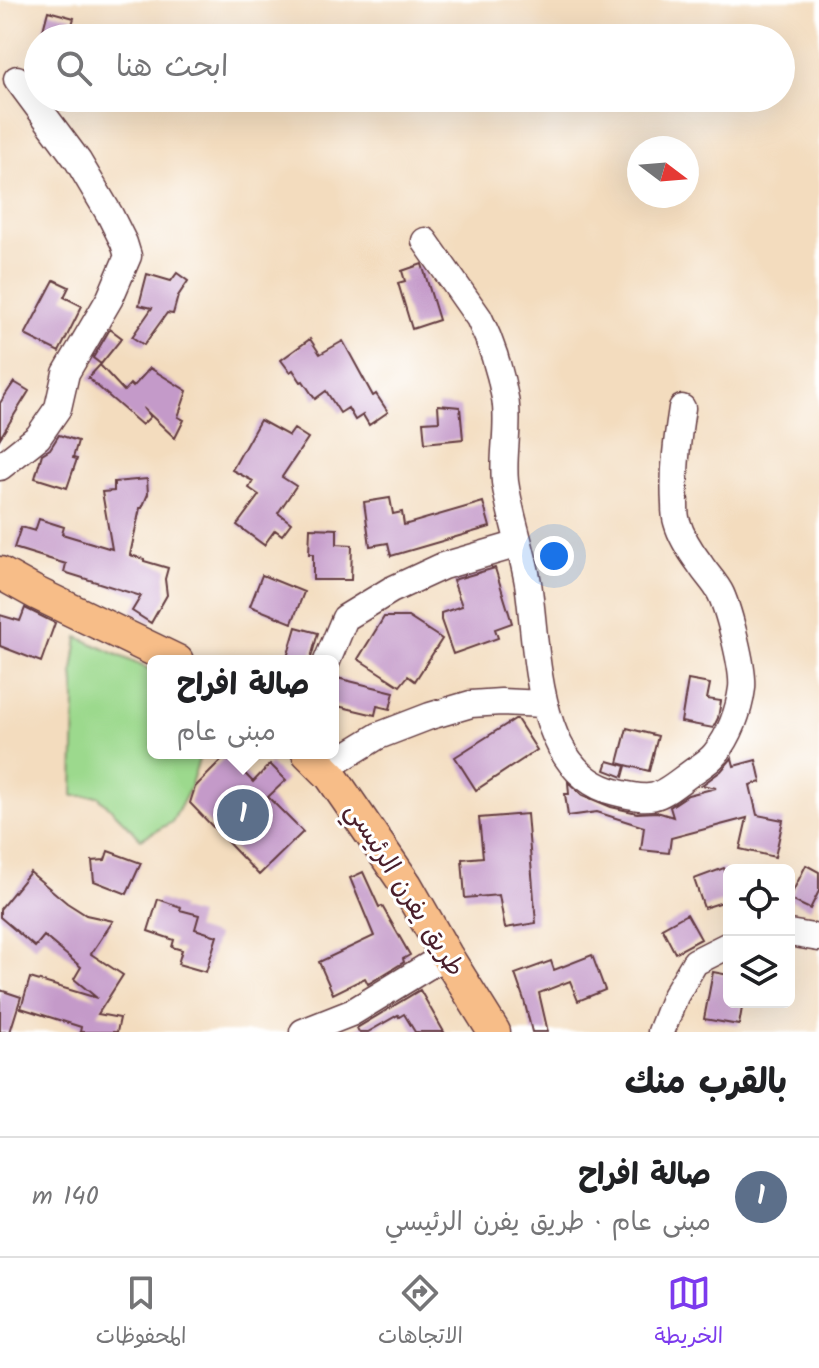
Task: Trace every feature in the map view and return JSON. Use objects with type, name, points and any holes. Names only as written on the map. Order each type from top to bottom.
[{"type":"main road","points":[[0,573],[165,655]]},
{"type":"main road","name":"طريق يفرن الرئيسي","points":[[316,761],[331,776],[406,885],[494,1032]]},
{"type":"street","points":[[17,79],[24,88]]},
{"type":"street","points":[[0,467],[38,437],[58,408],[66,373],[110,298],[128,256],[110,215],[78,161],[42,112]]},
{"type":"street","points":[[425,241],[479,318],[500,374],[506,401],[505,483],[527,579],[540,689],[558,744],[578,770],[604,789],[640,799],[659,796],[714,757],[730,732],[742,686],[738,653],[720,592],[697,561],[676,520],[674,479],[682,408]]},
{"type":"street","points":[[330,655],[345,618],[391,590],[443,566],[519,544]]},
{"type":"street","points":[[339,752],[430,716],[471,704],[544,704]]},
{"type":"street","points":[[795,934],[819,938]]},
{"type":"street","points":[[661,1032],[675,996],[695,962],[723,948]]},
{"type":"street","points":[[303,1032],[351,1013],[446,955]]},
{"type":"green space","points":[[78,637],[147,668],[147,759],[199,759],[189,790],[172,822],[141,839],[98,796],[73,796],[73,671]]},
{"type":"building","points":[[48,11],[74,18],[72,24],[45,24]]},
{"type":"building","points":[[422,264],[439,320],[412,329],[398,283],[405,281],[402,271]]},
{"type":"building","points":[[177,273],[188,281],[178,296],[173,314],[167,313],[144,345],[132,337],[152,308],[139,305],[147,274],[171,281]]},
{"type":"building","points":[[54,280],[69,287],[64,297],[82,306],[59,352],[25,335]]},
{"type":"building","points":[[110,329],[122,338],[101,364],[93,358]]},
{"type":"building","points":[[310,339],[320,354],[343,341],[373,396],[376,394],[388,412],[369,425],[363,415],[355,420],[348,408],[340,413],[326,391],[315,399],[303,381],[293,370],[290,372],[281,360]]},
{"type":"building","points":[[100,365],[124,391],[130,384],[133,387],[150,368],[187,391],[178,417],[184,420],[175,438],[143,408],[150,417],[142,425],[88,378]]},
{"type":"building","points":[[14,382],[29,391],[0,438],[0,403]]},
{"type":"building","points":[[438,405],[460,407],[463,439],[425,443],[423,422],[439,421]]},
{"type":"building","points":[[260,420],[289,436],[294,429],[308,438],[282,477],[296,486],[278,513],[291,523],[282,535],[275,530],[264,545],[237,525],[259,495],[249,488],[253,481],[232,470]]},
{"type":"building","points":[[59,435],[78,441],[73,458],[77,459],[67,488],[35,478],[42,454],[50,449]]},
{"type":"building","points":[[147,479],[148,494],[140,508],[130,555],[168,568],[165,579],[167,595],[151,623],[132,611],[141,596],[64,572],[66,564],[14,548],[21,527],[35,531],[39,519],[64,527],[62,534],[112,549],[102,492],[114,491],[114,482]]},
{"type":"building","points":[[390,498],[393,514],[402,512],[404,525],[483,502],[490,527],[391,556],[388,543],[370,546],[364,502]]},
{"type":"building","points":[[310,528],[337,529],[337,544],[352,545],[351,580],[313,580],[313,554],[309,554]]},
{"type":"building","points":[[495,568],[512,623],[495,629],[498,638],[453,654],[441,613],[462,606],[453,580]]},
{"type":"building","points":[[262,575],[304,592],[292,623],[250,606]]},
{"type":"building","points":[[25,608],[55,623],[41,662],[0,646],[0,615],[20,621]]},
{"type":"building","points":[[384,617],[408,617],[442,639],[415,681],[408,676],[400,686],[358,659]]},
{"type":"building","points":[[296,627],[318,633],[312,655],[288,655]]},
{"type":"building","points":[[339,678],[394,692],[390,709],[377,706],[375,715],[339,706]]},
{"type":"building","points":[[688,680],[710,684],[707,699],[721,701],[713,728],[681,722]]},
{"type":"building","points":[[515,719],[537,750],[476,790],[455,757]]},
{"type":"building","points":[[627,728],[658,736],[649,771],[618,763]]},
{"type":"building","points":[[732,758],[734,766],[756,760],[761,782],[750,785],[757,815],[783,820],[775,857],[740,849],[747,818],[671,838],[669,853],[641,850],[644,827],[597,812],[568,816],[565,794],[569,794],[568,782],[582,795],[611,807],[673,817],[670,807],[688,795],[716,788],[702,785]]},
{"type":"building","points":[[223,759],[231,759],[253,782],[270,764],[286,780],[268,797],[303,832],[259,875],[190,803],[195,787]]},
{"type":"building","points":[[608,761],[626,766],[623,777],[605,770]]},
{"type":"building","points":[[527,814],[536,923],[505,928],[499,895],[465,898],[462,859],[483,857],[479,818]]},
{"type":"building","points":[[108,851],[141,863],[127,894],[94,881],[92,861],[105,860]]},
{"type":"building","points":[[806,865],[819,872],[819,891],[810,909],[795,902],[795,887]]},
{"type":"building","points":[[723,868],[723,902],[704,908],[694,879]]},
{"type":"building","points":[[30,872],[86,915],[113,921],[91,954],[123,975],[98,1014],[120,1018],[117,1032],[80,1032],[81,1027],[21,1008],[30,978],[97,998],[74,979],[81,967],[44,936],[35,947],[0,917],[0,909]]},
{"type":"building","points":[[363,872],[379,907],[382,906],[410,955],[368,984],[365,978],[333,994],[319,962],[374,936],[350,878]]},
{"type":"building","points":[[158,899],[199,915],[195,929],[217,936],[206,972],[178,964],[182,950],[172,947],[174,940],[148,931]]},
{"type":"building","points":[[687,914],[701,939],[675,953],[662,928]]},
{"type":"building","points":[[592,955],[605,990],[578,1001],[570,981],[539,993],[548,1032],[532,1032],[515,974],[551,961],[554,970]]},
{"type":"building","points":[[713,972],[723,974],[723,1008],[742,1008],[739,1025],[704,1019]]},
{"type":"building","points":[[0,990],[21,997],[10,1032],[0,1032]]},
{"type":"building","points":[[420,990],[444,1032],[415,1032],[404,1014],[368,1032],[359,1032],[357,1028]]},
{"type":"place","name":"صالة افراح","points":[[243,815]]}]
